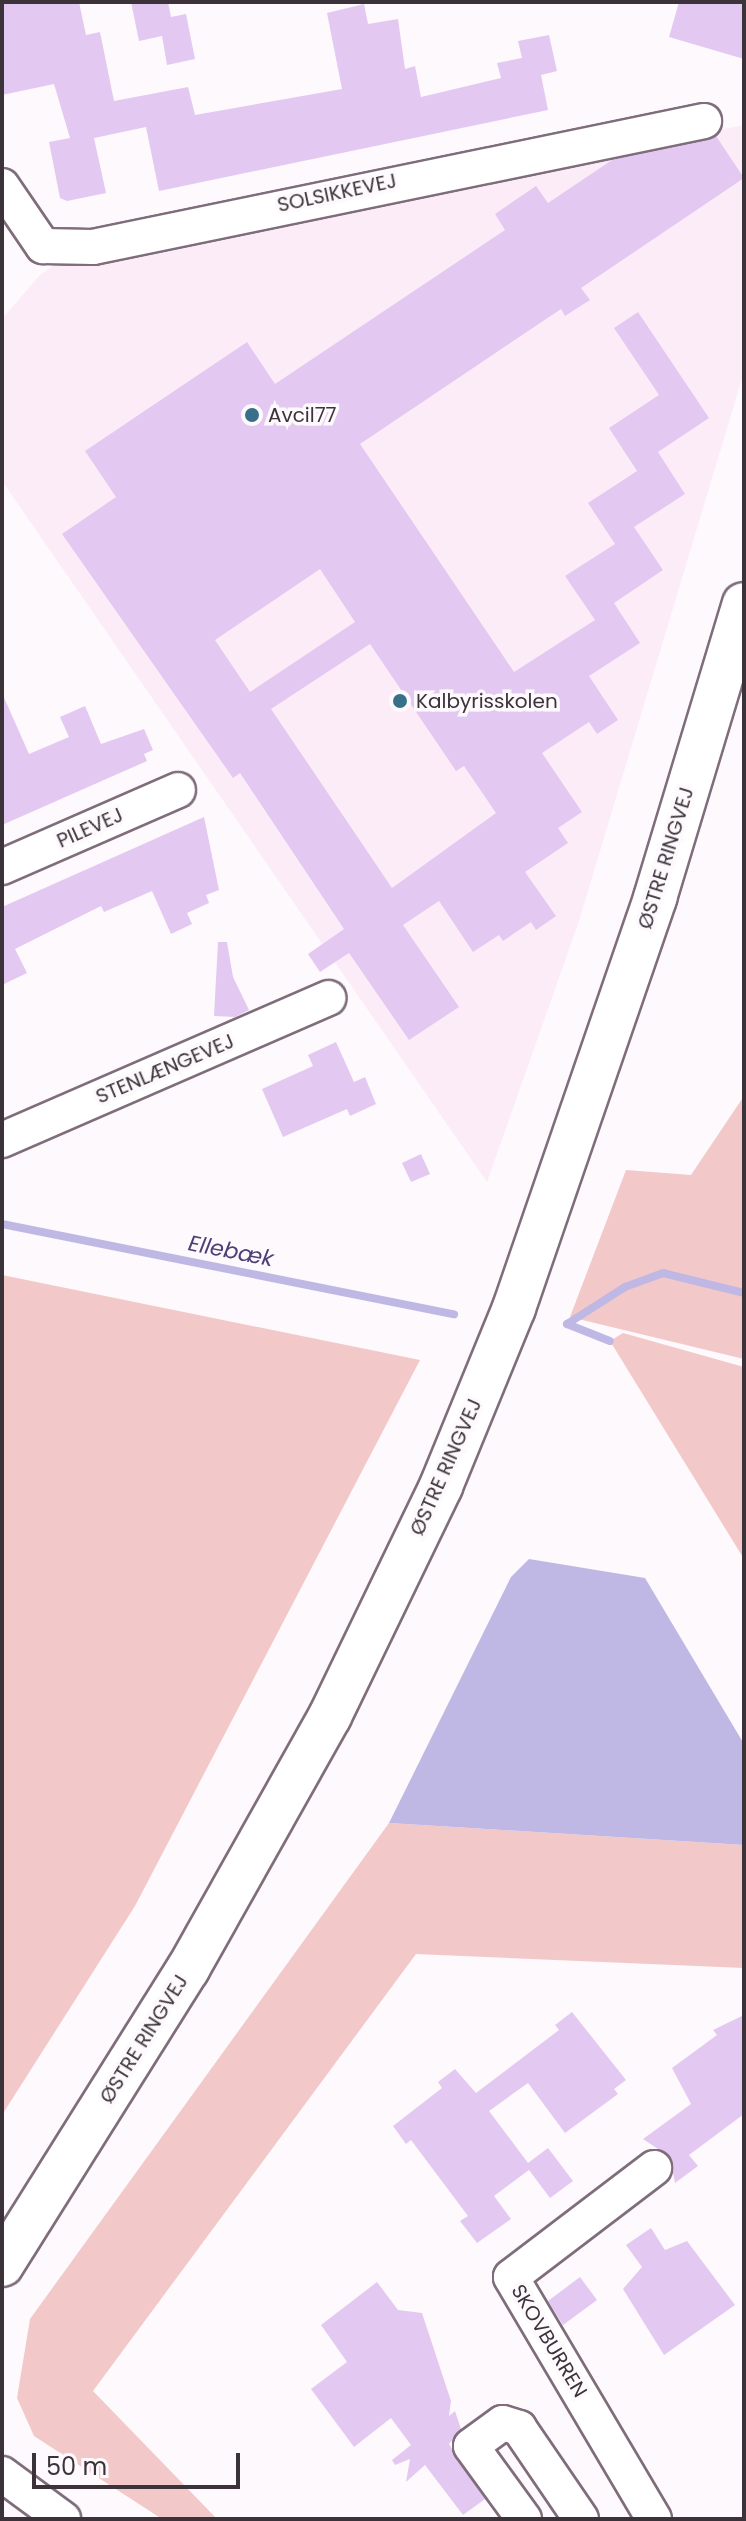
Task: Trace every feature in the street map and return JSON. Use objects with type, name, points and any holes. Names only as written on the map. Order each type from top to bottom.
[{"type":"street","name":"SOLSIKKEVEJ","points":[[2,186],[43,246],[93,247],[704,121]]},
{"type":"street","name":"ØSTRE RINGVEJ","points":[[2,2265],[188,1969],[330,1716],[441,1486],[514,1308],[655,898],[744,604]]},
{"type":"street","name":"PILEVEJ","points":[[2,867],[178,790]]},
{"type":"street","name":"STENLÆNGEVEJ","points":[[2,1140],[328,998]]},
{"type":"street","name":"SKOVBURREN","points":[[654,2168],[511,2277],[654,2519]]},
{"type":"street","points":[[524,2519],[471,2446],[503,2423],[519,2428],[581,2519]]},
{"type":"street","points":[[2,2474],[63,2519]]},
{"type":"shaded area","name":"Kalbyrisskolen","points":[[744,125],[744,372],[579,921],[487,1182],[2,481],[2,319],[39,276],[64,258]]},
{"type":"shaded area","points":[[744,1096],[744,1359],[570,1317],[626,1170],[691,1175]]},
{"type":"shaded area","points":[[2,1275],[420,1360],[135,1906],[2,2115]]},
{"type":"shaded area","points":[[623,1333],[744,1367],[744,1559],[610,1341]]},
{"type":"shaded area","points":[[529,1559],[645,1578],[744,1744],[744,1845],[389,1823],[511,1577]]},
{"type":"shaded area","points":[[389,1823],[744,1845],[744,1968],[416,1954],[93,2391],[217,2519],[162,2519],[34,2436],[17,2398],[30,2319]]},
{"type":"building","points":[[2,2],[79,2],[86,35],[100,32],[114,101],[188,87],[195,115],[342,89],[327,13],[364,4],[368,24],[398,19],[405,69],[415,66],[421,97],[501,78],[497,63],[522,58],[518,41],[549,35],[557,71],[541,75],[548,110],[159,191],[146,127],[94,138],[106,193],[67,201],[60,198],[49,142],[70,138],[54,84],[2,95]]},
{"type":"building","points":[[131,2],[168,2],[171,17],[186,14],[195,59],[167,65],[162,36],[139,41]]},
{"type":"building","points":[[679,2],[744,2],[744,59],[669,37]]},
{"type":"building","points":[[716,136],[744,178],[581,288],[590,300],[565,316],[561,309],[360,444],[514,672],[595,620],[565,576],[615,544],[588,503],[637,471],[609,428],[659,395],[614,328],[638,312],[709,418],[658,452],[685,494],[634,527],[663,570],[614,603],[640,643],[589,676],[618,720],[597,734],[589,722],[542,753],[582,812],[558,828],[568,843],[525,872],[556,916],[536,930],[531,922],[503,941],[499,935],[473,952],[439,901],[403,925],[459,1007],[409,1040],[349,953],[320,972],[308,954],[344,929],[240,773],[233,778],[62,534],[116,497],[85,451],[247,342],[275,384],[505,230],[495,214],[536,186],[548,203],[612,160]],"holes":[[[320,569],[355,622],[250,692],[215,640]],[[370,644],[456,771],[464,766],[496,813],[392,888],[271,709]]]},
{"type":"building","points":[[2,693],[29,754],[69,737],[60,717],[85,706],[101,744],[144,729],[153,750],[144,754],[147,761],[2,825]]},
{"type":"building","points":[[204,817],[219,890],[206,895],[209,903],[187,913],[192,924],[171,934],[152,891],[104,912],[101,906],[15,949],[27,973],[2,985],[2,907]]},
{"type":"building","points":[[218,942],[227,942],[233,977],[249,1010],[235,1017],[214,1016]]},
{"type":"building","points":[[336,1042],[354,1082],[365,1077],[376,1104],[350,1116],[347,1109],[283,1137],[262,1089],[313,1066],[308,1055]]},
{"type":"building","points":[[421,1154],[430,1174],[411,1182],[402,1163]]},
{"type":"building","points":[[572,2012],[626,2080],[614,2089],[618,2094],[565,2133],[528,2083],[489,2111],[528,2163],[548,2148],[573,2181],[550,2198],[529,2170],[494,2196],[511,2219],[477,2243],[460,2221],[468,2216],[411,2140],[406,2144],[393,2126],[442,2088],[438,2082],[455,2069],[476,2093],[559,2030],[555,2025]]},
{"type":"building","points":[[744,2015],[744,2114],[689,2155],[698,2166],[675,2183],[670,2157],[643,2139],[691,2104],[672,2068],[717,2035],[713,2030]]},
{"type":"building","points":[[651,2228],[665,2250],[687,2241],[735,2305],[664,2355],[623,2289],[642,2267],[626,2245]]},
{"type":"building","points":[[580,2277],[597,2300],[563,2325],[548,2301]]},
{"type":"building","points":[[377,2282],[398,2310],[422,2313],[451,2401],[449,2416],[455,2411],[461,2429],[449,2444],[485,2499],[463,2515],[425,2465],[406,2482],[410,2459],[395,2465],[392,2460],[411,2445],[391,2418],[354,2447],[311,2389],[347,2362],[321,2325]]},
{"type":"waterway","name":"Ellebæk","points":[[2,1224],[454,1314]]},
{"type":"waterway","name":"Ellebæk","points":[[567,1324],[625,1287],[663,1273],[744,1293]]},
{"type":"waterway","points":[[567,1324],[610,1341]]},
{"type":"place","name":"Avcil77","points":[[252,415]]},
{"type":"place","name":"Kalbyrisskolen","points":[[400,701]]}]
